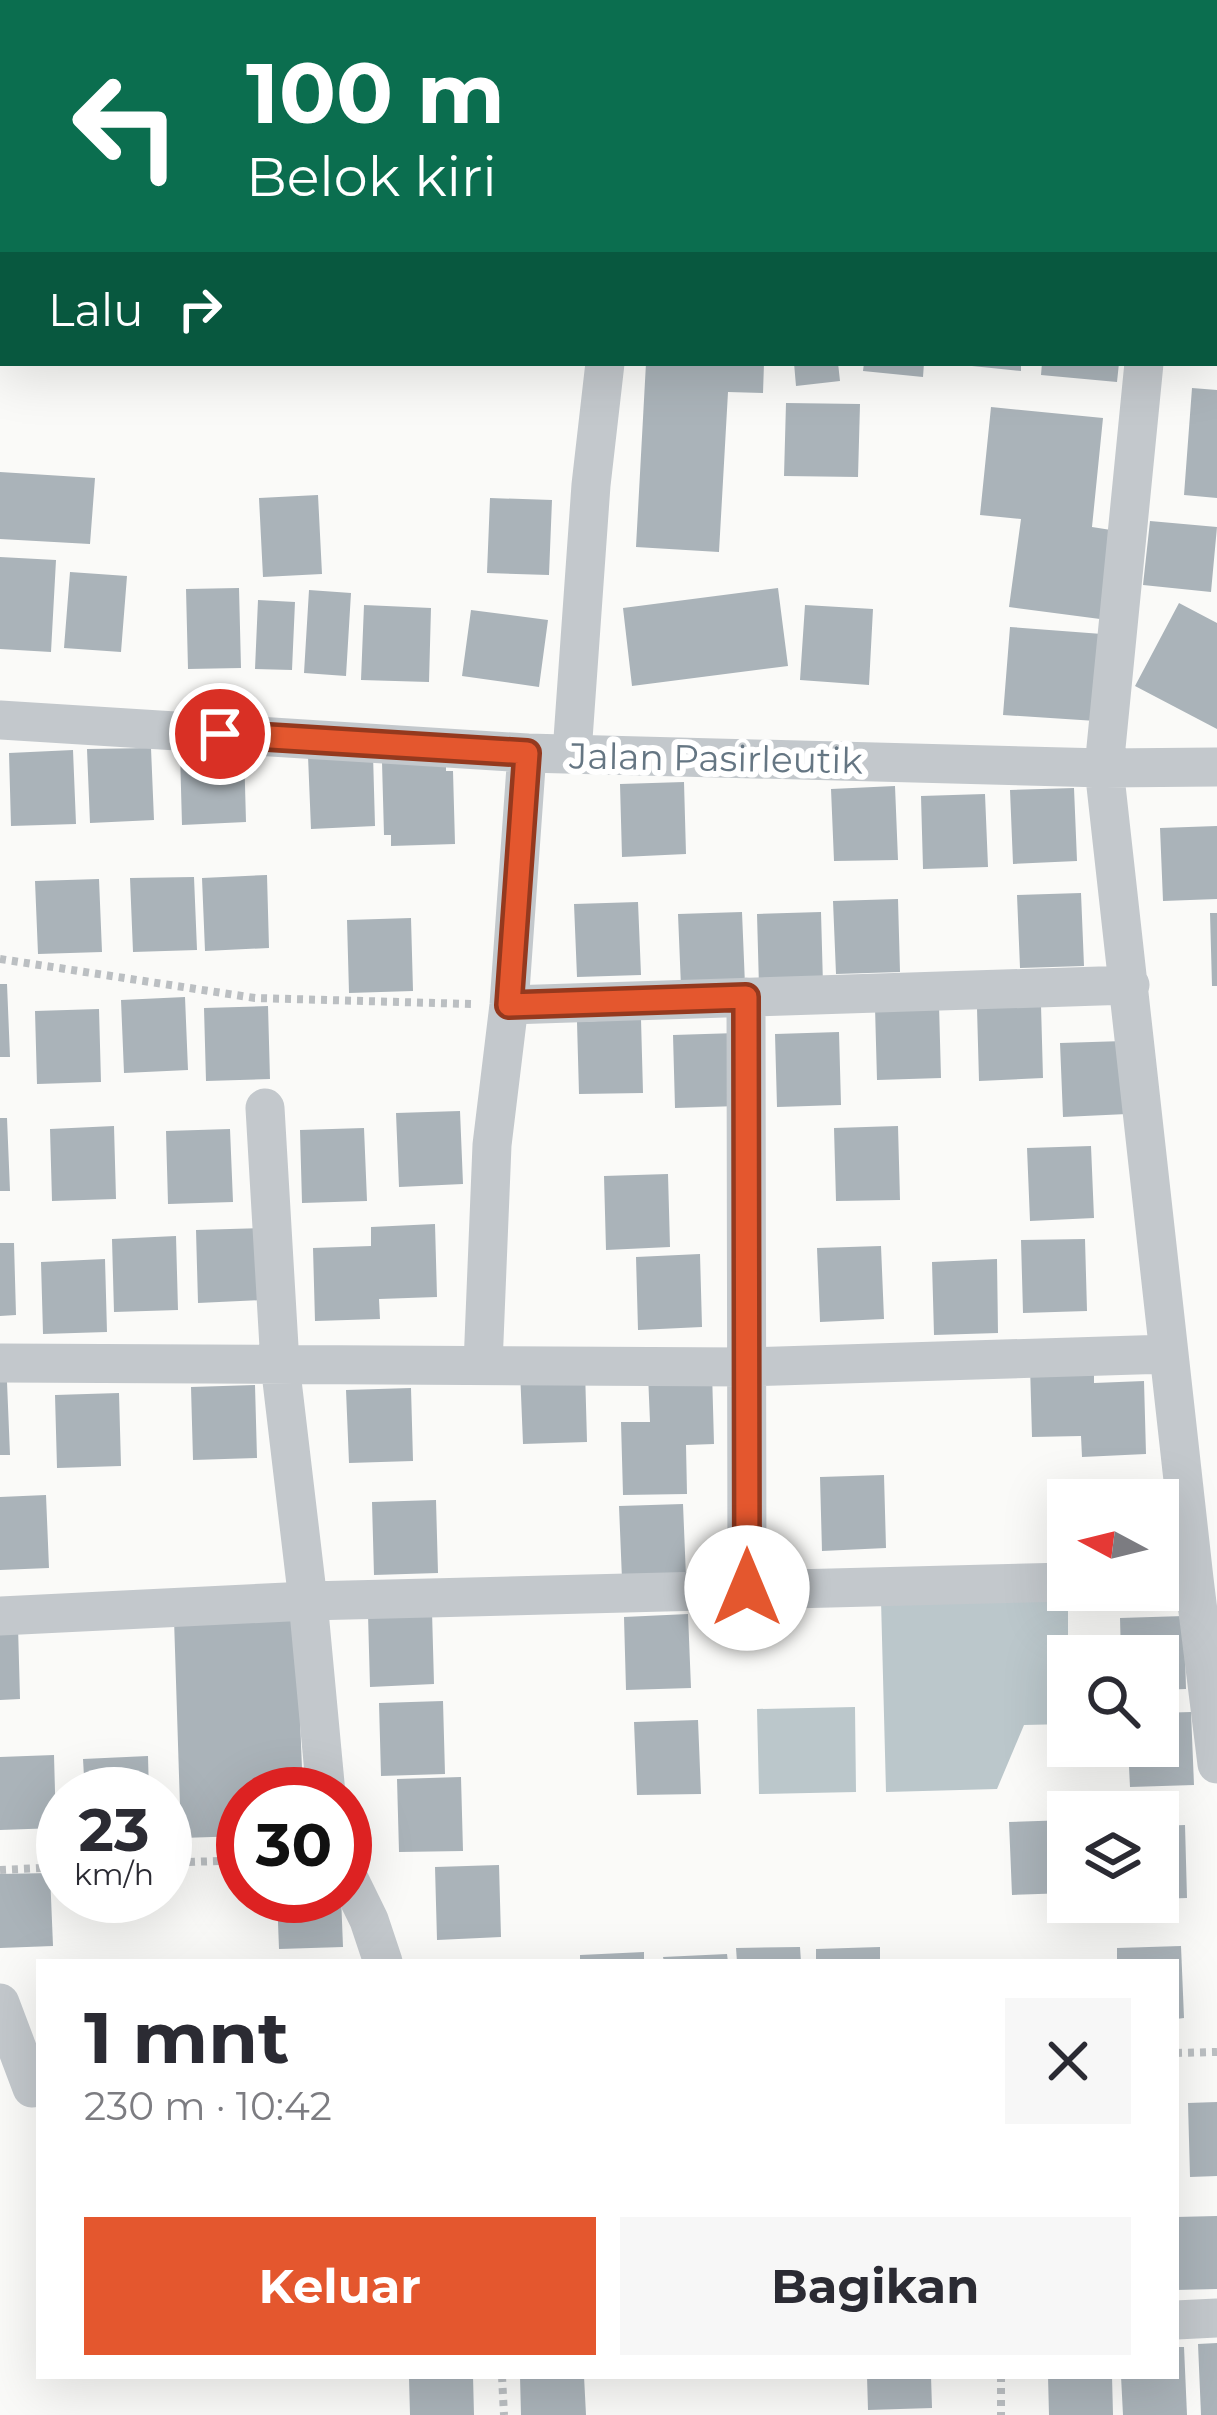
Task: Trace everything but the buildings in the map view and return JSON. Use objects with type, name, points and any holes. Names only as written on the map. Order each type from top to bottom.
[{"type":"street","points":[[572,753],[591,485],[605,366]]},
{"type":"street","points":[[1144,366],[1104,768],[1169,1354],[1173,1479]]},
{"type":"street","name":"Jalan Pasirleutik","points":[[0,720],[527,753],[1217,767]]},
{"type":"street","points":[[483,1364],[492,1145],[509,1005],[527,753]]},
{"type":"street","points":[[509,1005],[1130,985]]},
{"type":"street","points":[[746,997],[747,1588]]},
{"type":"street","points":[[265,1108],[280,1364],[323,1767]]},
{"type":"street","points":[[0,1363],[746,1366],[1169,1354]]},
{"type":"street","points":[[0,1616],[308,1601],[1047,1582]]},
{"type":"street","points":[[1179,1593],[1217,1764]]},
{"type":"street","points":[[370,1923],[382,1959]]},
{"type":"street","points":[[0,2003],[24,2088]]},
{"type":"street","points":[[1179,2320],[1217,2318]]},
{"type":"path","points":[[0,959],[255,998],[509,1005]]},
{"type":"path","points":[[0,1870],[36,1868]]},
{"type":"path","points":[[1179,2054],[1217,2052]]},
{"type":"path","points":[[502,2379],[504,2415]]},
{"type":"path","points":[[1001,2379],[1001,2415]]},
{"type":"shaded area","points":[[1047,1595],[1047,1611],[1068,1611],[1068,1635],[1047,1635],[1047,1724],[1024,1725],[997,1789],[886,1792],[881,1600]]},
{"type":"shaded area","points":[[855,1707],[856,1792],[759,1794],[757,1709]]},
{"type":"route","points":[[220,734],[527,753],[509,1005],[746,997],[747,1588]]}]
